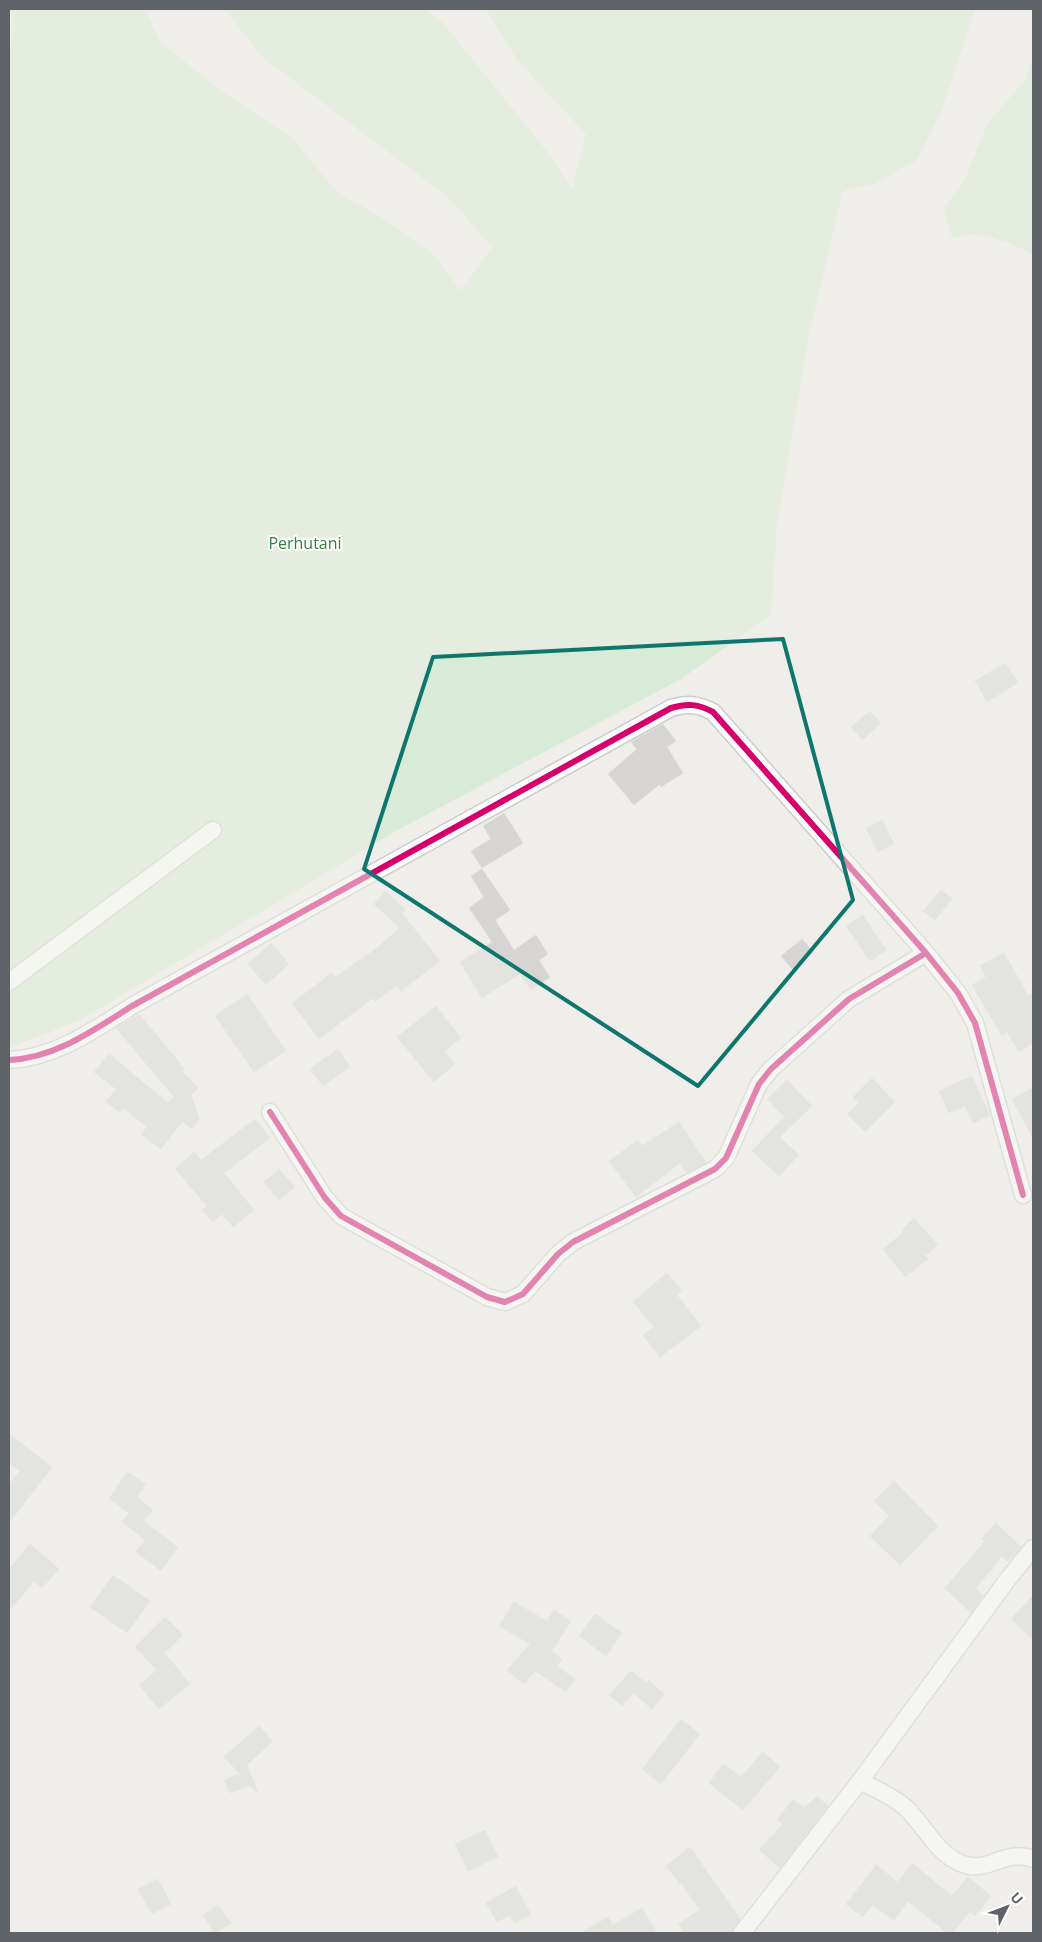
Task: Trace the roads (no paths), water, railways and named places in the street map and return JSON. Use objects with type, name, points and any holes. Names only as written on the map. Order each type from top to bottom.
[{"type":"street","points":[[9,1060],[28,1059],[59,1048],[671,708],[686,704],[699,704],[713,712],[926,953],[958,993],[975,1023],[1023,1195]]},
{"type":"street","points":[[9,982],[213,830]]},
{"type":"street","points":[[270,1112],[325,1198],[341,1216],[487,1297],[505,1302],[524,1294],[558,1254],[573,1242],[715,1169],[726,1158],[759,1084],[770,1069],[849,999],[926,953]]},
{"type":"street","points":[[742,1933],[860,1781],[1008,1579],[1033,1548]]},
{"type":"street","points":[[860,1781],[902,1805],[941,1850],[962,1864],[973,1867],[981,1866],[1018,1855],[1033,1859]]},
{"type":"park label","name":"Perhutani","points":[[305,543]]}]
